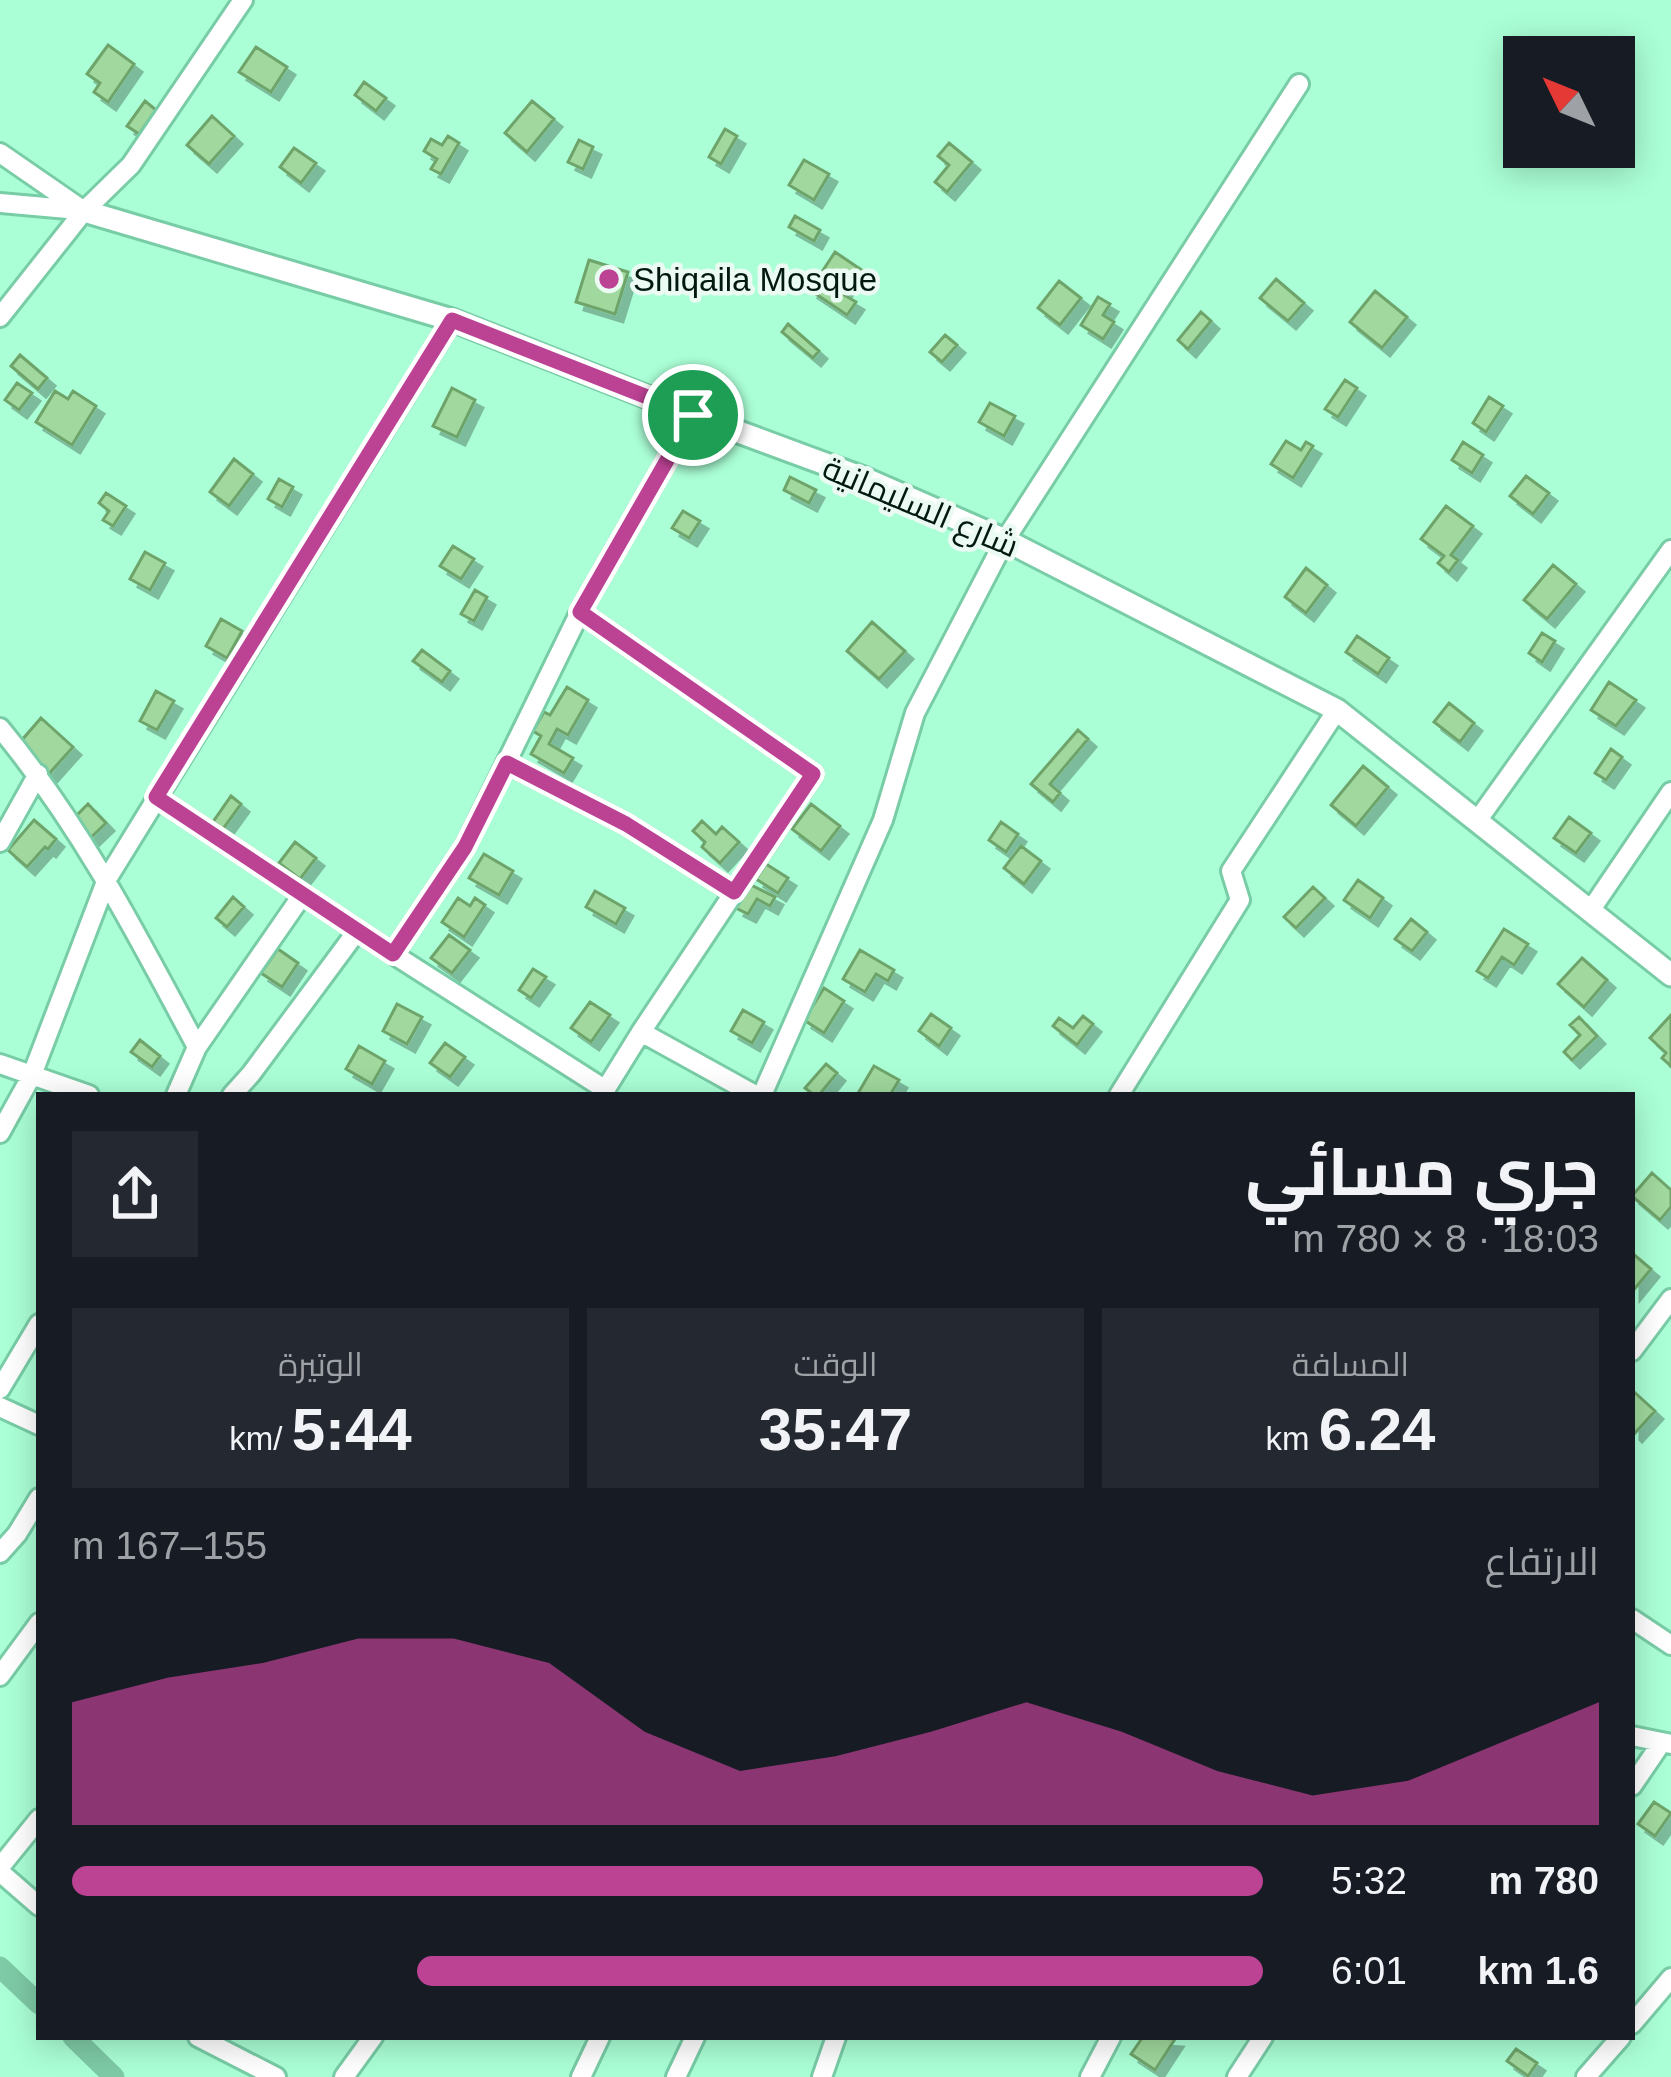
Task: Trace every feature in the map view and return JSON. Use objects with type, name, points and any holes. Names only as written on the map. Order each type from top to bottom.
[{"type":"street","points":[[0,317],[84,211],[131,165],[243,0]]},
{"type":"street","points":[[760,1092],[884,820],[915,713],[1005,540],[1298,84]]},
{"type":"street","points":[[0,153],[84,211]]},
{"type":"street","points":[[0,203],[84,211]]},
{"type":"street","name":"شارع السليمانية","points":[[84,211],[452,320],[866,479],[1005,540],[1337,710],[1671,975]]},
{"type":"street","points":[[0,1133],[32,1075],[107,879],[452,320]]},
{"type":"street","points":[[393,954],[465,847],[580,612],[693,415]]},
{"type":"street","points":[[1477,821],[1671,550]]},
{"type":"street","points":[[156,797],[604,1092],[813,774],[580,612]]},
{"type":"street","points":[[1121,1092],[1240,900],[1231,871],[1337,710]]},
{"type":"street","points":[[0,728],[38,774],[107,879],[197,1047]]},
{"type":"street","points":[[507,763],[626,824],[734,892]]},
{"type":"street","points":[[0,842],[38,774]]},
{"type":"street","points":[[1590,910],[1671,791]]},
{"type":"street","points":[[177,1092],[197,1047],[303,894]]},
{"type":"street","points":[[235,1092],[357,931]]},
{"type":"street","points":[[640,1031],[753,1092]]},
{"type":"street","points":[[0,1064],[80,1092]]},
{"type":"street","points":[[1635,1347],[1671,1299]]},
{"type":"street","points":[[0,1389],[36,1329]]},
{"type":"street","points":[[0,1407],[36,1424]]},
{"type":"street","points":[[0,1553],[36,1502]]},
{"type":"street","points":[[1635,1621],[1671,1645]]},
{"type":"street","points":[[0,1676],[36,1627]]},
{"type":"street","points":[[1635,1737],[1667,1743],[1635,1782]]},
{"type":"street","points":[[36,1824],[0,1870],[36,1903]]},
{"type":"street","points":[[1635,2020],[1671,1978]]},
{"type":"street","points":[[204,2040],[276,2077]]},
{"type":"street","points":[[344,2077],[371,2040]]},
{"type":"street","points":[[580,2077],[598,2040]]},
{"type":"street","points":[[676,2077],[694,2040]]},
{"type":"street","points":[[822,2077],[835,2040]]},
{"type":"street","points":[[1090,2077],[1105,2040]]},
{"type":"street","points":[[1238,2077],[1261,2040]]},
{"type":"street","points":[[1586,2077],[1618,2040]]},
{"type":"building","points":[[108,45],[134,64],[108,102],[94,92],[100,83],[87,74]]},
{"type":"building","points":[[256,47],[287,67],[271,92],[239,72]]},
{"type":"building","points":[[364,82],[386,98],[376,111],[355,95]]},
{"type":"building","points":[[145,101],[156,110],[139,134],[127,126]]},
{"type":"building","points":[[532,101],[554,119],[527,152],[505,133]]},
{"type":"building","points":[[212,116],[234,136],[209,164],[187,145]]},
{"type":"building","points":[[725,129],[737,136],[721,164],[709,157]]},
{"type":"building","points":[[448,136],[459,143],[441,174],[431,169],[437,159],[424,151],[431,139],[442,145]]},
{"type":"building","points":[[579,140],[593,147],[583,169],[568,162]]},
{"type":"building","points":[[949,143],[972,162],[947,192],[935,182],[949,165],[938,156]]},
{"type":"building","points":[[294,148],[316,163],[301,183],[280,167]]},
{"type":"building","points":[[804,160],[829,174],[814,200],[789,185]]},
{"type":"building","points":[[795,216],[820,230],[814,241],[789,227]]},
{"type":"building","points":[[835,252],[866,273],[860,282],[851,277],[841,293],[856,302],[847,315],[810,290]]},
{"type":"building","points":[[589,260],[628,272],[615,314],[576,302]]},
{"type":"building","points":[[1276,279],[1304,303],[1288,321],[1260,298]]},
{"type":"building","points":[[1059,281],[1081,298],[1060,325],[1038,308]]},
{"type":"building","points":[[1375,291],[1407,317],[1382,348],[1350,322]]},
{"type":"building","points":[[1098,297],[1110,304],[1103,315],[1114,322],[1103,339],[1081,325]]},
{"type":"building","points":[[1201,312],[1211,321],[1188,349],[1178,340]]},
{"type":"building","points":[[788,324],[819,351],[813,358],[782,332]]},
{"type":"building","points":[[945,335],[957,345],[942,362],[930,352]]},
{"type":"building","points":[[20,355],[47,378],[38,389],[11,366]]},
{"type":"building","points":[[1345,380],[1357,388],[1338,417],[1325,409]]},
{"type":"building","points":[[17,383],[32,393],[19,410],[5,400]]},
{"type":"building","points":[[452,388],[475,400],[457,437],[433,426]]},
{"type":"building","points":[[55,391],[68,399],[73,391],[96,406],[72,445],[36,422]]},
{"type":"building","points":[[1489,397],[1503,406],[1486,432],[1473,423]]},
{"type":"building","points":[[990,403],[1015,416],[1004,436],[979,422]]},
{"type":"building","points":[[1286,441],[1301,450],[1306,442],[1313,446],[1293,478],[1271,464]]},
{"type":"building","points":[[1463,442],[1483,455],[1472,473],[1452,460]]},
{"type":"building","points":[[234,459],[253,474],[229,506],[210,492]]},
{"type":"building","points":[[1526,476],[1549,493],[1533,514],[1510,496]]},
{"type":"building","points":[[790,477],[816,490],[809,503],[784,490]]},
{"type":"building","points":[[279,479],[293,487],[282,507],[268,499]]},
{"type":"building","points":[[106,493],[126,506],[113,526],[103,520],[109,511],[99,503]]},
{"type":"building","points":[[1446,506],[1473,526],[1451,555],[1458,560],[1449,572],[1438,563],[1444,556],[1421,539]]},
{"type":"building","points":[[683,511],[700,521],[689,538],[672,528]]},
{"type":"building","points":[[453,546],[474,559],[461,579],[440,566]]},
{"type":"building","points":[[145,552],[165,563],[150,590],[130,579]]},
{"type":"building","points":[[1553,565],[1576,584],[1547,619],[1524,600]]},
{"type":"building","points":[[1306,568],[1327,585],[1306,613],[1285,597]]},
{"type":"building","points":[[475,590],[487,597],[474,621],[461,614]]},
{"type":"building","points":[[221,619],[242,631],[227,658],[206,646]]},
{"type":"building","points":[[872,622],[905,651],[879,679],[847,651]]},
{"type":"building","points":[[1542,633],[1555,641],[1542,662],[1529,653]]},
{"type":"building","points":[[1357,636],[1389,658],[1378,674],[1346,652]]},
{"type":"building","points":[[422,650],[450,671],[442,682],[413,661]]},
{"type":"building","points":[[1609,682],[1636,700],[1616,726],[1591,710]]},
{"type":"building","points":[[567,687],[588,700],[568,735],[557,729],[549,744],[573,758],[564,773],[531,754],[541,736],[533,731],[544,712],[550,715]]},
{"type":"building","points":[[156,691],[174,701],[157,730],[140,721]]},
{"type":"building","points":[[1449,703],[1474,723],[1460,742],[1434,722]]},
{"type":"building","points":[[41,718],[73,747],[46,777],[15,748]]},
{"type":"building","points":[[1078,730],[1088,739],[1050,784],[1060,793],[1053,802],[1031,784]]},
{"type":"building","points":[[1611,749],[1622,757],[1606,780],[1595,773]]},
{"type":"building","points":[[1363,766],[1388,787],[1356,826],[1331,805]]},
{"type":"building","points":[[231,796],[241,804],[223,829],[213,822]]},
{"type":"building","points":[[88,804],[106,823],[82,846],[64,828]]},
{"type":"building","points":[[811,804],[840,826],[821,851],[792,829]]},
{"type":"building","points":[[1569,817],[1591,833],[1576,853],[1554,838]]},
{"type":"building","points":[[34,820],[56,839],[27,867],[8,850]]},
{"type":"building","points":[[702,821],[716,834],[722,827],[739,842],[720,863],[693,831]]},
{"type":"building","points":[[1001,822],[1018,834],[1006,852],[989,840]]},
{"type":"building","points":[[295,842],[316,858],[300,879],[279,863]]},
{"type":"building","points":[[1021,846],[1041,861],[1024,884],[1004,868]]},
{"type":"building","points":[[484,854],[513,871],[499,895],[469,878]]},
{"type":"building","points":[[766,864],[788,878],[778,893],[756,879]]},
{"type":"building","points":[[1358,880],[1383,898],[1370,918],[1344,900]]},
{"type":"building","points":[[749,884],[775,897],[770,906],[757,899],[748,914],[736,908]]},
{"type":"building","points":[[1313,887],[1325,898],[1296,928],[1284,917]]},
{"type":"building","points":[[595,891],[625,908],[616,924],[586,907]]},
{"type":"building","points":[[233,897],[244,907],[227,927],[216,918]]},
{"type":"building","points":[[458,898],[470,906],[475,898],[485,905],[464,937],[442,922]]},
{"type":"building","points":[[1411,919],[1427,932],[1412,951],[1395,939]]},
{"type":"building","points":[[1504,929],[1528,944],[1514,965],[1502,957],[1488,978],[1477,971]]},
{"type":"building","points":[[449,935],[470,950],[452,973],[431,958]]},
{"type":"building","points":[[278,949],[298,963],[282,987],[261,973]]},
{"type":"building","points":[[860,950],[894,970],[888,981],[876,974],[865,992],[843,979]]},
{"type":"building","points":[[1582,958],[1607,980],[1584,1007],[1558,984]]},
{"type":"building","points":[[533,969],[546,977],[531,998],[519,990]]},
{"type":"building","points":[[824,988],[844,1001],[824,1033],[804,1020]]},
{"type":"building","points":[[590,1002],[610,1015],[591,1042],[571,1028]]},
{"type":"building","points":[[397,1004],[422,1017],[407,1044],[383,1031]]},
{"type":"building","points":[[743,1010],[764,1022],[752,1043],[731,1031]]},
{"type":"building","points":[[931,1014],[951,1028],[939,1046],[919,1031]]},
{"type":"building","points":[[1671,1015],[1671,1066],[1662,1058],[1666,1053],[1650,1038]]},
{"type":"building","points":[[1083,1016],[1093,1024],[1077,1045],[1053,1026],[1059,1018],[1073,1028]]},
{"type":"building","points":[[1579,1017],[1597,1036],[1572,1060],[1564,1052],[1580,1035],[1570,1025]]},
{"type":"building","points":[[140,1040],[160,1056],[152,1067],[131,1052]]},
{"type":"building","points":[[445,1043],[465,1057],[450,1077],[430,1063]]},
{"type":"building","points":[[359,1046],[385,1061],[372,1084],[346,1069]]},
{"type":"building","points":[[826,1064],[837,1073],[821,1092],[805,1088]]},
{"type":"building","points":[[874,1066],[899,1080],[892,1092],[859,1092]]},
{"type":"building","points":[[1652,1173],[1671,1190],[1671,1207],[1660,1220],[1635,1199]]},
{"type":"building","points":[[1635,1256],[1651,1269],[1635,1288]]},
{"type":"building","points":[[1635,1393],[1655,1411],[1635,1433]]},
{"type":"building","points":[[1654,1802],[1671,1813],[1655,1836],[1638,1824]]},
{"type":"building","points":[[1141,2040],[1174,2040],[1155,2070],[1131,2054]]},
{"type":"building","points":[[1516,2049],[1537,2063],[1528,2076],[1507,2061]]},
{"type":"waterway","points":[[0,1967],[36,2001]]},
{"type":"waterway","points":[[76,2040],[114,2077]]},
{"type":"place","name":"Shiqaila Mosque","points":[[609,279]]},
{"type":"route","points":[[452,320],[693,415],[580,612],[813,774],[734,892],[626,824],[507,763],[465,847],[393,954],[156,797],[452,320]]}]
